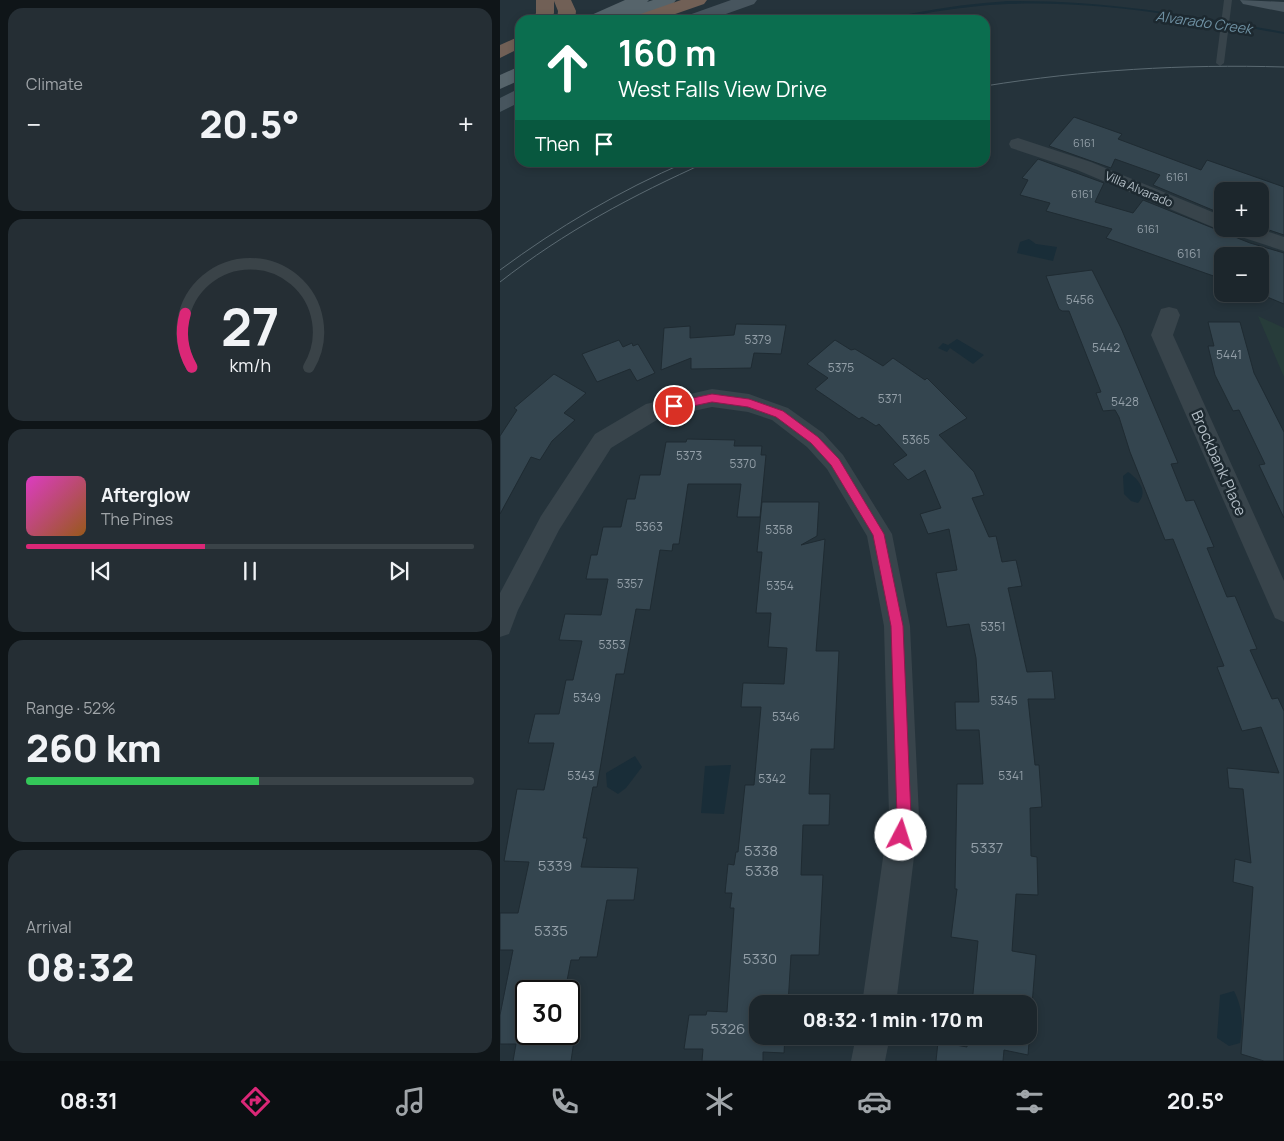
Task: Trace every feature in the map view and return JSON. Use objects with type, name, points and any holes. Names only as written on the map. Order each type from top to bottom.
[{"type":"highway","points":[[543,15],[545,0]]},
{"type":"highway","points":[[562,0],[567,11],[567,15]]},
{"type":"highway","points":[[656,15],[698,0]]},
{"type":"highway","points":[[500,52],[515,44]]},
{"type":"main road","points":[[606,15],[640,0]]},
{"type":"main road","points":[[635,15],[667,0]]},
{"type":"main road","points":[[500,62],[515,55]]},
{"type":"main road","points":[[500,83],[515,75]]},
{"type":"street","points":[[706,15],[748,0]]},
{"type":"street","points":[[1250,0],[1284,7]]},
{"type":"street","points":[[500,106],[515,97]]},
{"type":"street","name":"Villa Alvarado","points":[[1018,144],[1084,166],[1214,220]]},
{"type":"street","points":[[1263,237],[1284,244]]},
{"type":"street","name":"Brockbank Place","points":[[1169,315],[1162,334],[1284,610]]},
{"type":"street","points":[[500,625],[506,608],[550,523],[603,441],[654,410],[712,398],[749,403],[780,414],[815,440],[835,462],[879,534],[897,626],[904,816],[880,995]]},
{"type":"street","points":[[868,1061],[871,1045]]},
{"type":"lane","points":[[1220,63],[1227,5]]},
{"type":"green space","points":[[1258,316],[1284,328],[1284,377]]},
{"type":"water","points":[[1029,239],[1036,244],[1057,247],[1053,261],[1017,253],[1020,242]]},
{"type":"water","points":[[957,339],[984,355],[973,364],[950,348],[947,352],[938,348],[943,343],[948,345]]},
{"type":"water","points":[[1128,472],[1141,486],[1142,494],[1138,503],[1131,501],[1124,494],[1123,476]]},
{"type":"water","points":[[635,756],[642,767],[626,788],[618,794],[607,787],[606,773]]},
{"type":"water","points":[[731,765],[724,814],[701,813],[705,766]]},
{"type":"water","points":[[1234,991],[1241,1010],[1242,1029],[1240,1043],[1229,1046],[1217,1038],[1220,995]]},
{"type":"building","points":[[1074,117],[1122,134],[1118,139],[1201,170],[1207,160],[1284,187],[1284,235],[1269,230],[1269,182],[1214,182],[1214,211],[1153,185],[1160,175],[1115,159],[1111,168],[1049,146]]},
{"type":"building","points":[[1038,159],[1104,183],[1095,202],[1133,213],[1143,200],[1214,229],[1214,237],[1235,237],[1264,247],[1214,247],[1214,276],[1106,238],[1112,229],[1046,211],[1050,203],[1020,195],[1028,180],[1022,178]]},
{"type":"building","points":[[1269,249],[1284,253],[1284,304],[1269,298]]},
{"type":"building","points":[[1092,270],[1121,328],[1178,463],[1171,464],[1186,501],[1194,500],[1214,547],[1207,548],[1227,597],[1235,596],[1257,649],[1250,650],[1272,699],[1278,698],[1284,711],[1284,1061],[1264,1061],[1241,1054],[1253,887],[1233,882],[1235,859],[1251,863],[1243,789],[1229,788],[1227,768],[1279,773],[1261,727],[1242,731],[1217,667],[1224,666],[1173,539],[1165,540],[1130,452],[1119,417],[1115,410],[1103,411],[1096,393],[1101,392],[1069,311],[1059,309],[1046,276]]},
{"type":"building","points":[[1208,322],[1240,322],[1254,373],[1284,432],[1284,518],[1259,465],[1265,464],[1239,410],[1233,411],[1215,375],[1208,346],[1214,346]]},
{"type":"building","points":[[736,324],[786,325],[781,354],[754,353],[751,368],[691,369],[691,358],[661,370],[664,328],[690,326],[690,338],[734,335]]},
{"type":"building","points":[[619,340],[623,347],[632,343],[633,346],[638,344],[655,373],[637,381],[630,369],[597,382],[582,354]]},
{"type":"building","points":[[835,340],[851,350],[855,349],[883,366],[893,358],[925,380],[927,378],[967,418],[939,435],[974,472],[984,495],[972,498],[989,537],[996,536],[1002,562],[1016,560],[1022,586],[1008,588],[1027,672],[1052,671],[1055,699],[1028,699],[1035,765],[1039,765],[1042,807],[1030,808],[1031,856],[1037,857],[1038,895],[1016,894],[1012,951],[1036,955],[1033,995],[973,995],[978,941],[951,937],[957,889],[955,889],[957,784],[983,784],[979,730],[956,730],[955,702],[979,702],[976,658],[969,624],[947,627],[936,573],[957,570],[949,529],[928,534],[920,514],[941,508],[925,470],[908,480],[893,464],[907,455],[879,424],[876,426],[862,417],[859,419],[815,389],[828,378],[807,364]]},
{"type":"building","points":[[554,374],[586,393],[564,413],[575,420],[552,441],[540,460],[531,457],[500,514],[500,436],[517,410],[514,408]]},
{"type":"building","points":[[687,439],[735,440],[734,446],[762,446],[761,455],[766,455],[760,517],[737,517],[741,484],[688,484],[679,544],[673,544],[672,551],[660,550],[650,610],[636,609],[624,674],[616,674],[597,787],[593,787],[583,838],[587,838],[581,867],[638,868],[634,900],[607,900],[597,957],[580,957],[579,960],[571,960],[567,980],[515,980],[515,1044],[500,1044],[500,1015],[513,950],[500,950],[500,913],[518,913],[529,862],[504,861],[517,789],[544,790],[554,743],[528,743],[535,714],[559,714],[566,680],[573,680],[582,641],[559,640],[565,614],[601,615],[608,579],[586,579],[591,555],[597,555],[603,527],[621,527],[627,499],[635,499],[640,475],[660,475],[666,442],[686,442]]},
{"type":"building","points":[[762,502],[819,502],[817,536],[801,545],[825,539],[816,651],[839,651],[834,749],[811,749],[809,794],[830,794],[829,825],[803,825],[801,875],[823,875],[819,955],[791,955],[789,995],[749,995],[749,1045],[784,1045],[784,1053],[763,1052],[763,1061],[702,1061],[703,1049],[684,1049],[689,1015],[706,1015],[707,1011],[727,1012],[734,908],[730,908],[732,893],[725,893],[728,864],[734,865],[736,852],[738,852],[745,785],[754,785],[761,707],[741,707],[743,683],[784,684],[787,648],[768,647],[771,613],[756,613],[762,552],[757,552]]},
{"type":"building","points":[[516,1045],[573,1045],[571,1061],[513,1061]]},
{"type":"building","points":[[938,1045],[967,1047],[967,1045],[1029,1045],[1028,1055],[1004,1050],[1003,1061],[936,1061]]},
{"type":"waterway","name":"Alvarado Creek","points":[[912,15],[972,5],[1008,2],[1057,2],[1155,11],[1284,33]]},
{"type":"tram line","points":[[990,85],[1022,80],[1134,69],[1209,66],[1284,67]]},
{"type":"tram line","points":[[500,270],[544,239],[590,211],[675,167]]},
{"type":"tram line","points":[[500,282],[574,231],[626,201],[696,167]]},
{"type":"route","points":[[674,406],[712,398],[749,403],[780,414],[815,440],[835,462],[879,534],[897,626],[904,816],[901,835]]}]
